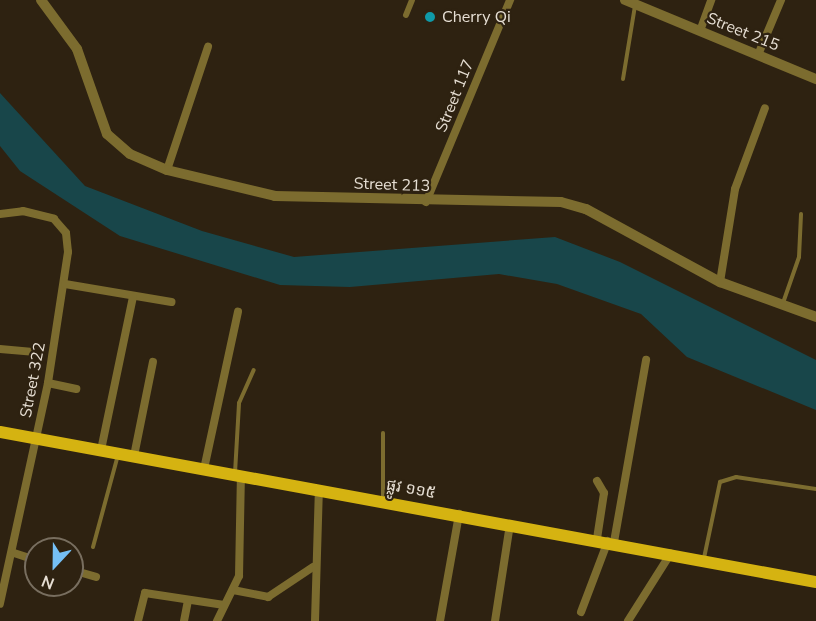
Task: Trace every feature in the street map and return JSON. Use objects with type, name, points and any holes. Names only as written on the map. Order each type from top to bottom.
[{"type":"main road","name":"ផ្លូវ ១១៥","points":[[0,432],[704,558],[816,582]]},
{"type":"street","name":"Street 213","points":[[41,0],[77,49],[107,134],[130,154],[167,170],[275,196],[426,202],[561,202],[586,209],[720,282],[816,317]]},
{"type":"street","points":[[406,15],[412,0]]},
{"type":"street","name":"Street 117","points":[[426,202],[510,0]]},
{"type":"street","points":[[700,31],[711,0]]},
{"type":"street","points":[[758,55],[781,0]]},
{"type":"street","name":"Street 215","points":[[636,3],[816,79]]},
{"type":"street","points":[[167,170],[208,47]]},
{"type":"street","points":[[720,282],[735,189],[765,108]]},
{"type":"street","name":"Street 322","points":[[0,214],[40,213],[61,225],[68,243],[65,284],[48,383],[14,553],[0,604]]},
{"type":"street","points":[[65,284],[171,302]]},
{"type":"street","points":[[101,450],[133,297]]},
{"type":"street","points":[[204,469],[238,312]]},
{"type":"street","points":[[0,349],[33,352]]},
{"type":"street","points":[[581,612],[606,541],[645,360]]},
{"type":"street","points":[[134,456],[153,362]]},
{"type":"street","points":[[48,383],[76,390]]},
{"type":"street","points":[[217,621],[233,590],[240,560],[238,475]]},
{"type":"street","points":[[597,481],[604,493],[606,541]]},
{"type":"street","points":[[315,621],[313,567],[319,489]]},
{"type":"street","points":[[440,621],[459,514]]},
{"type":"street","points":[[495,621],[510,524]]},
{"type":"street","points":[[14,553],[24,556]]},
{"type":"street","points":[[628,621],[671,553]]},
{"type":"street","points":[[233,590],[268,597],[313,567]]},
{"type":"street","points":[[84,574],[96,577]]},
{"type":"street","points":[[138,621],[145,593],[224,605]]},
{"type":"street","points":[[184,621],[188,600]]},
{"type":"lane","points":[[623,79],[636,3]]},
{"type":"lane","points":[[782,305],[799,257],[801,214]]},
{"type":"lane","points":[[238,475],[238,403],[254,370]]},
{"type":"lane","points":[[383,434],[383,501]]},
{"type":"lane","points":[[93,547],[119,453]]},
{"type":"lane","points":[[704,558],[720,482],[736,477],[816,489]]},
{"type":"water","points":[[0,93],[85,186],[202,231],[294,257],[555,237],[620,262],[816,360],[816,410],[687,357],[641,314],[557,284],[499,274],[350,287],[280,285],[120,236],[20,171],[0,146]]},
{"type":"place","name":"Cherry Qi","points":[[430,17]]}]
